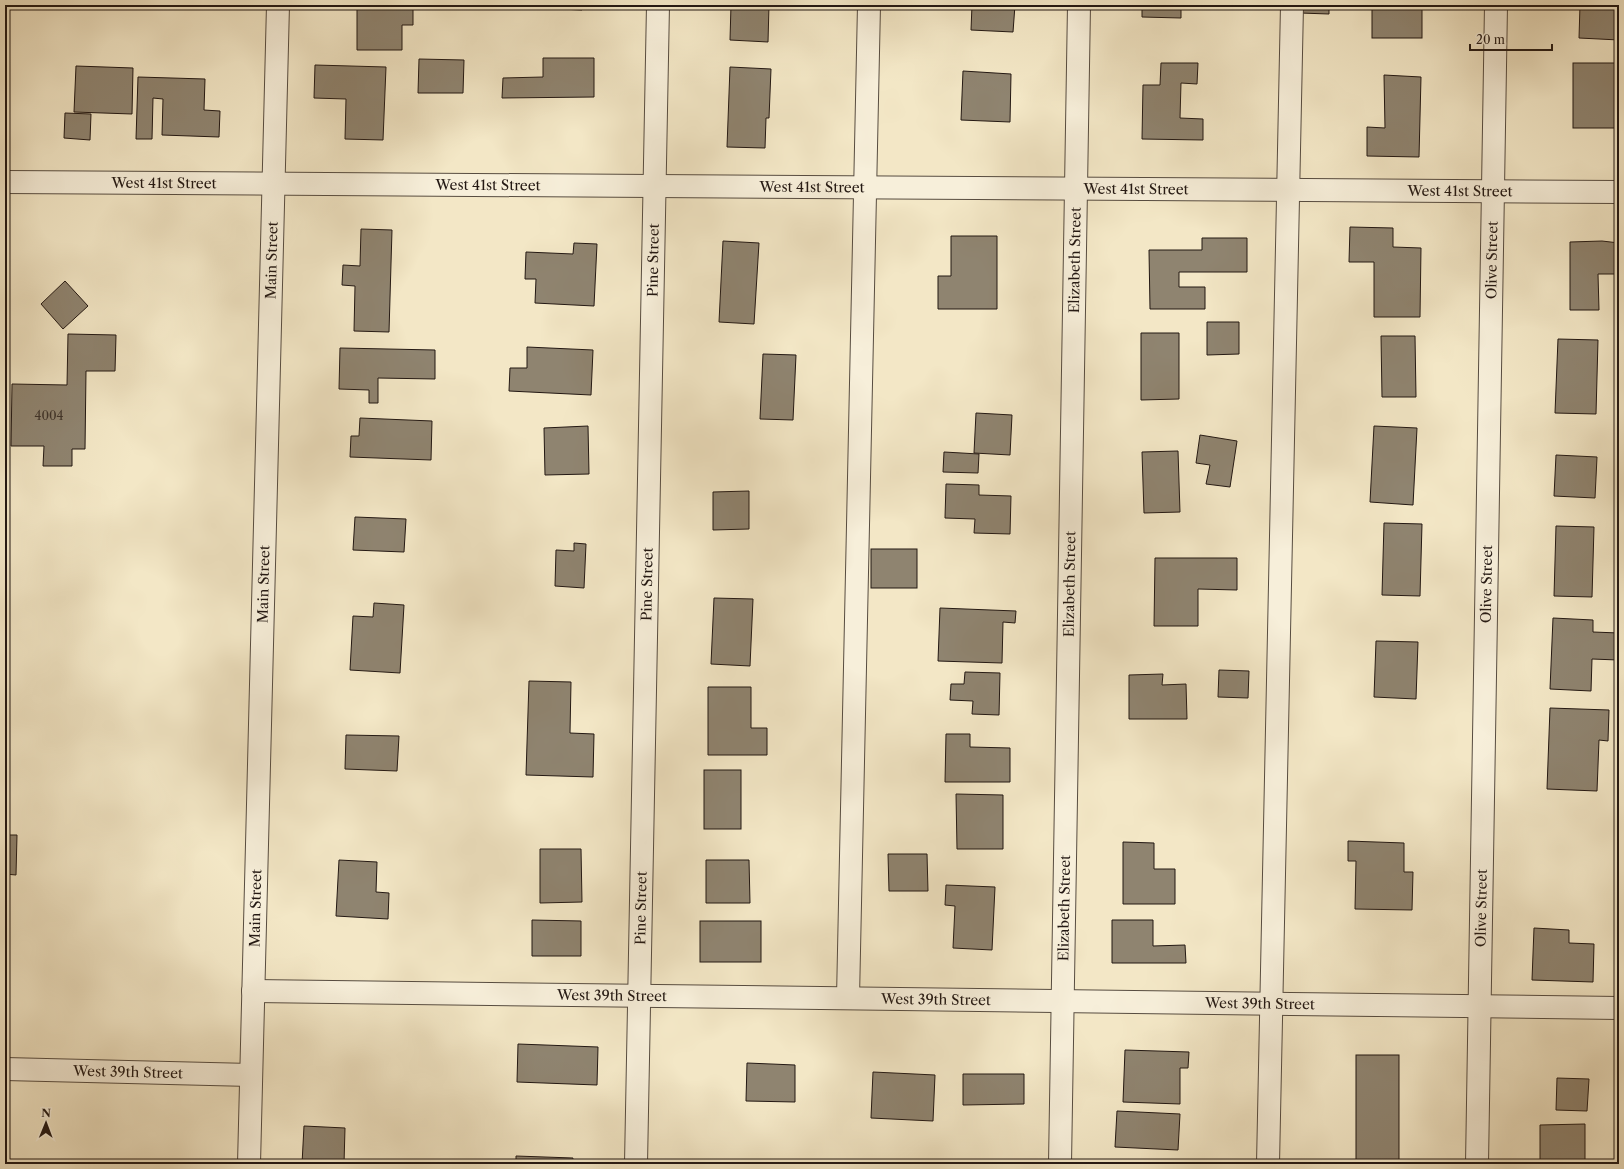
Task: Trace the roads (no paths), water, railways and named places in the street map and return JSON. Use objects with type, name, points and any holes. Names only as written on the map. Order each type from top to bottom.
[{"type":"street","name":"Main Street","points":[[250,1164],[252,990],[278,5]]},
{"type":"street","name":"Pine Street","points":[[636,1164],[638,995],[658,5]]},
{"type":"street","points":[[848,998],[869,5]]},
{"type":"street","name":"Elizabeth Street","points":[[1060,1164],[1079,5]]},
{"type":"street","points":[[1268,1164],[1292,5]]},
{"type":"street","name":"Olive Street","points":[[1477,1164],[1496,5]]},
{"type":"street","name":"West 41st Street","points":[[5,182],[1619,192]]},
{"type":"street","name":"West 39th Street","points":[[252,990],[1619,1008]]},
{"type":"street","name":"West 39th Street","points":[[5,1069],[251,1075]]}]
